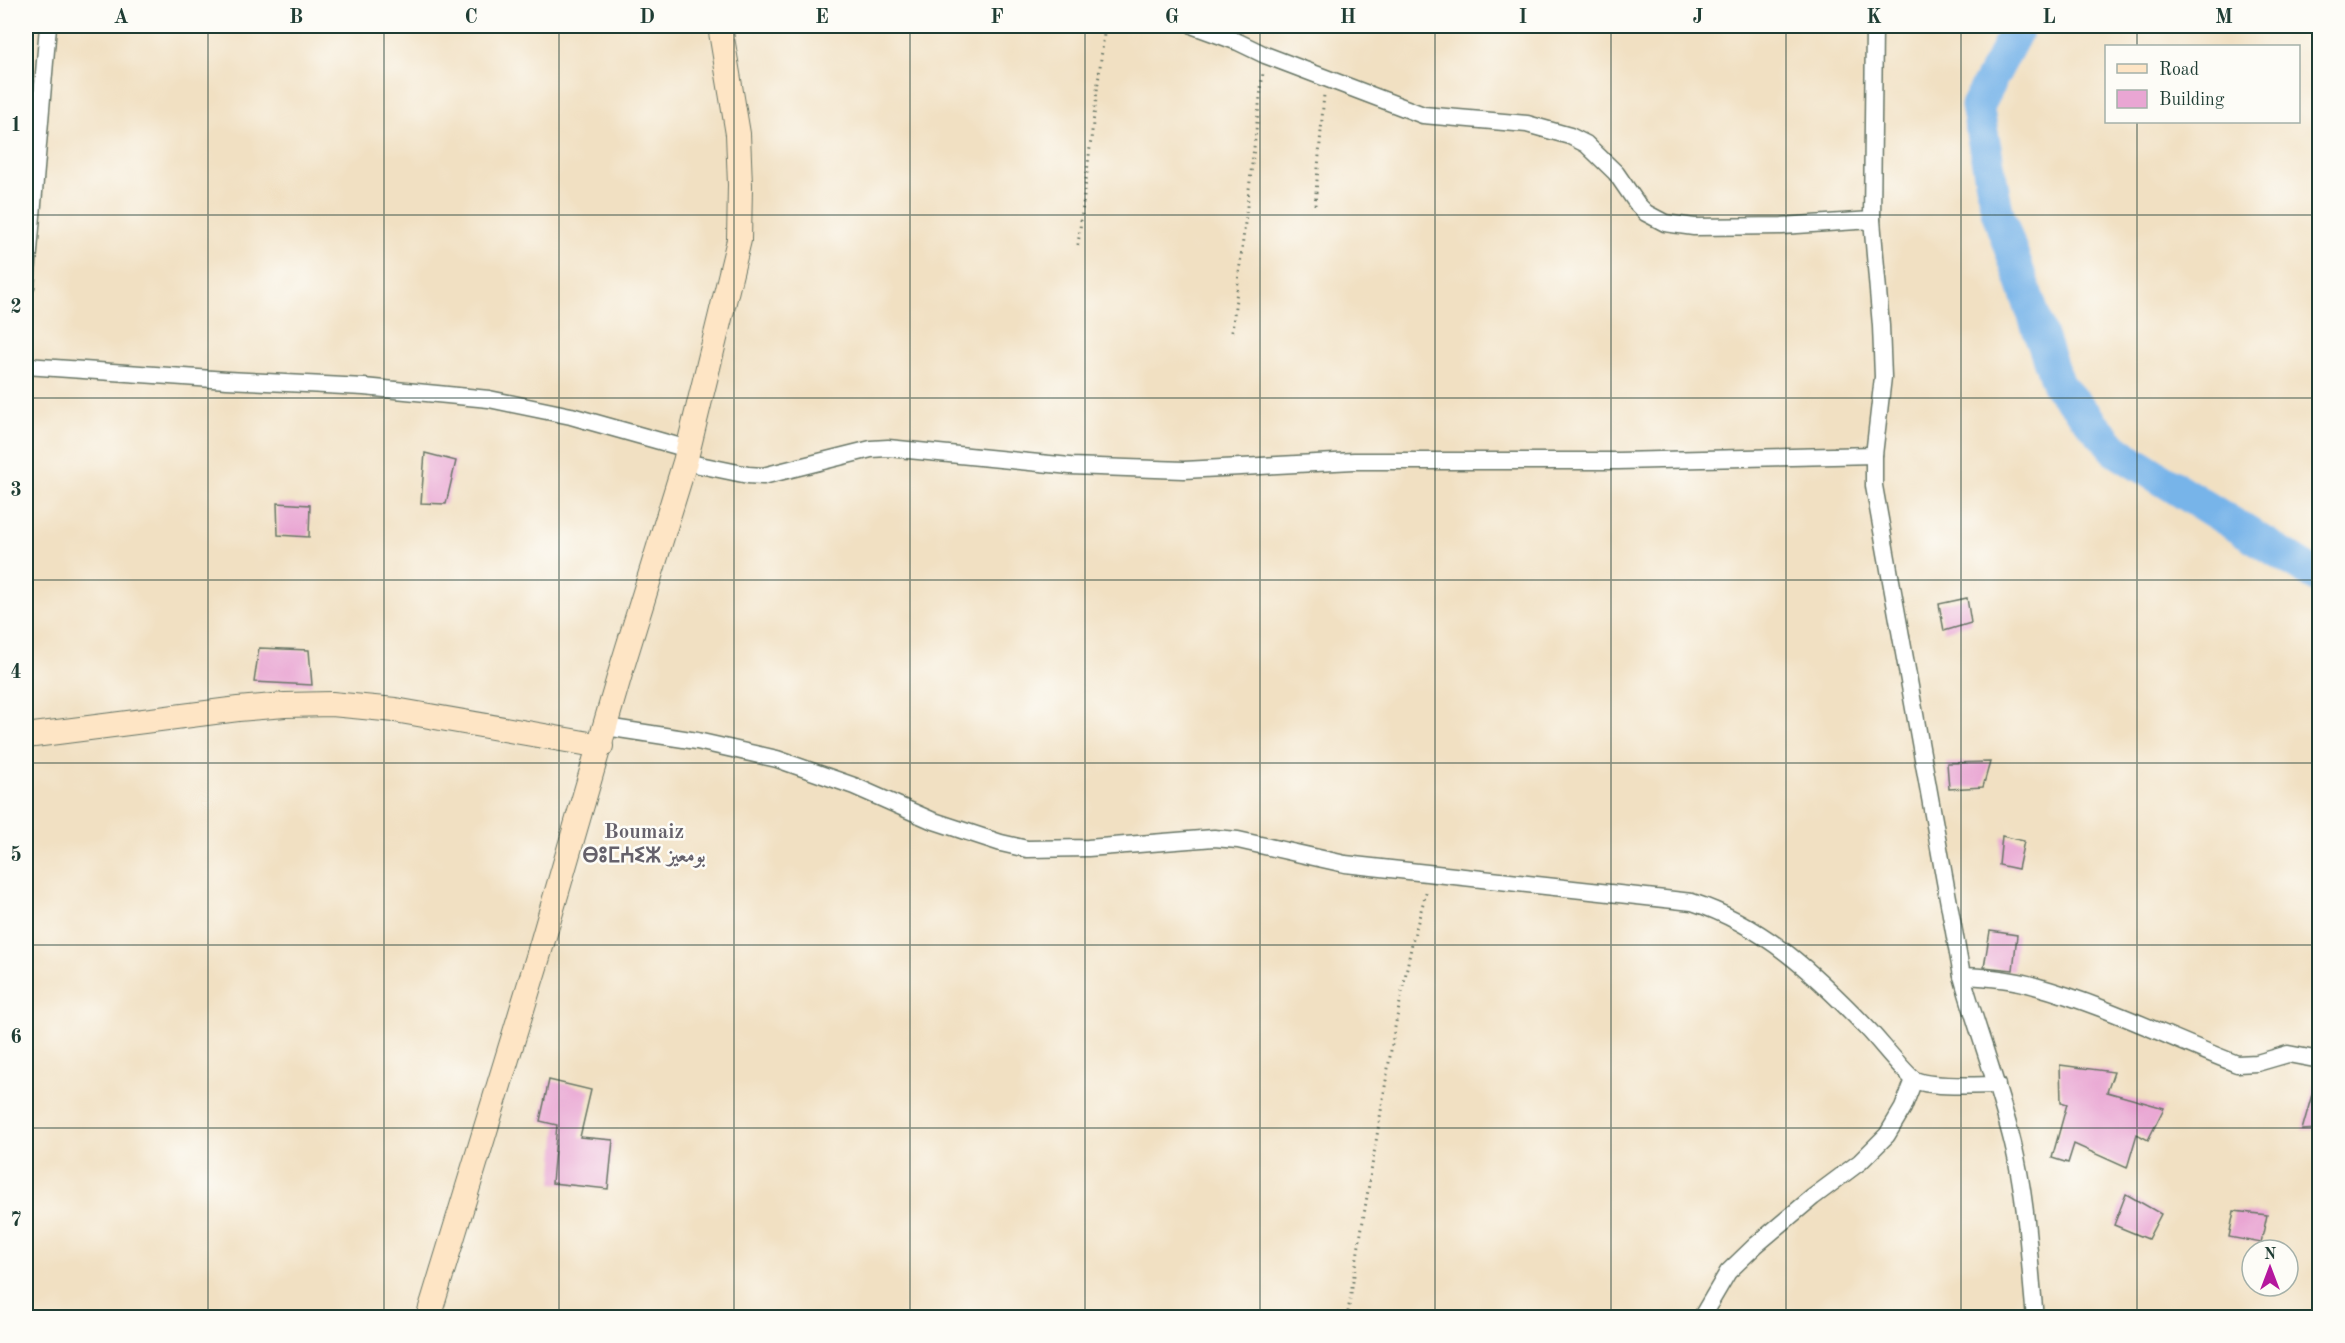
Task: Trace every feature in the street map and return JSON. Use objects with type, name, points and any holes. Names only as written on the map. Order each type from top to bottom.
[{"type":"street","points":[[26,287],[48,26]]},
{"type":"street","points":[[428,1317],[686,456],[739,240],[738,134],[720,26]]},
{"type":"street","points":[[1194,26],[1238,42],[1265,56],[1424,114],[1527,124],[1570,136],[1586,144],[1616,173],[1646,213],[1665,223],[1705,227],[1782,226],[1872,220]]},
{"type":"street","points":[[1874,26],[1872,220],[1883,377],[1874,455],[1874,486],[1962,976],[1977,1032],[1997,1085],[2023,1191],[2036,1317]]},
{"type":"street","points":[[26,366],[364,387],[489,399],[572,416],[748,476],[763,476],[871,449],[888,448],[1082,466],[1184,470],[1354,461],[1618,461],[1874,455]]},
{"type":"street","points":[[26,736],[285,705],[332,704],[395,710],[603,736],[697,741],[777,759],[854,786],[968,833],[1027,849],[1088,848],[1214,838],[1238,840],[1345,864],[1692,902],[1745,923],[1776,944],[1854,1014],[1914,1080],[1997,1085]]},
{"type":"street","points":[[1962,976],[2035,985],[2237,1064],[2257,1063],[2288,1054],[2319,1060]]},
{"type":"street","points":[[1701,1317],[1728,1272],[1805,1204],[1860,1162],[1887,1135],[1903,1108],[1914,1080]]},
{"type":"path","points":[[1078,245],[1105,26]]},
{"type":"path","points":[[1232,332],[1265,56]]},
{"type":"path","points":[[1315,205],[1325,77]]},
{"type":"path","points":[[1347,1317],[1394,1032],[1412,943],[1430,873]]},
{"type":"building","points":[[425,453],[456,461],[446,504],[421,503]]},
{"type":"building","points":[[277,503],[310,505],[309,537],[278,535]]},
{"type":"building","points":[[1967,598],[1971,623],[1944,631],[1939,604]]},
{"type":"building","points":[[259,648],[309,650],[312,685],[254,682]]},
{"type":"building","points":[[1990,762],[1983,787],[1949,789],[1947,763]]},
{"type":"building","points":[[2002,836],[2024,841],[2018,869],[1999,865]]},
{"type":"building","points":[[1990,931],[2017,935],[2013,970],[1984,967]]},
{"type":"building","points":[[2060,1065],[2114,1072],[2107,1092],[2164,1108],[2148,1140],[2137,1134],[2127,1168],[2074,1144],[2068,1163],[2052,1158],[2067,1104],[2061,1102]]},
{"type":"building","points":[[549,1080],[591,1090],[580,1137],[613,1140],[608,1189],[552,1183],[557,1125],[540,1121]]},
{"type":"building","points":[[2315,1084],[2319,1085],[2319,1129],[2302,1130]]},
{"type":"building","points":[[2126,1194],[2161,1214],[2148,1239],[2114,1225]]},
{"type":"building","points":[[2234,1211],[2267,1215],[2262,1238],[2229,1237]]},
{"type":"waterway","points":[[2019,26],[1977,106],[1997,211],[2058,385],[2118,452],[2320,578]]},
{"type":"district","name":"Boumaiz ⴱⵓⵎⵄⵉⵣ بومعيز","points":[[644,844]]}]
